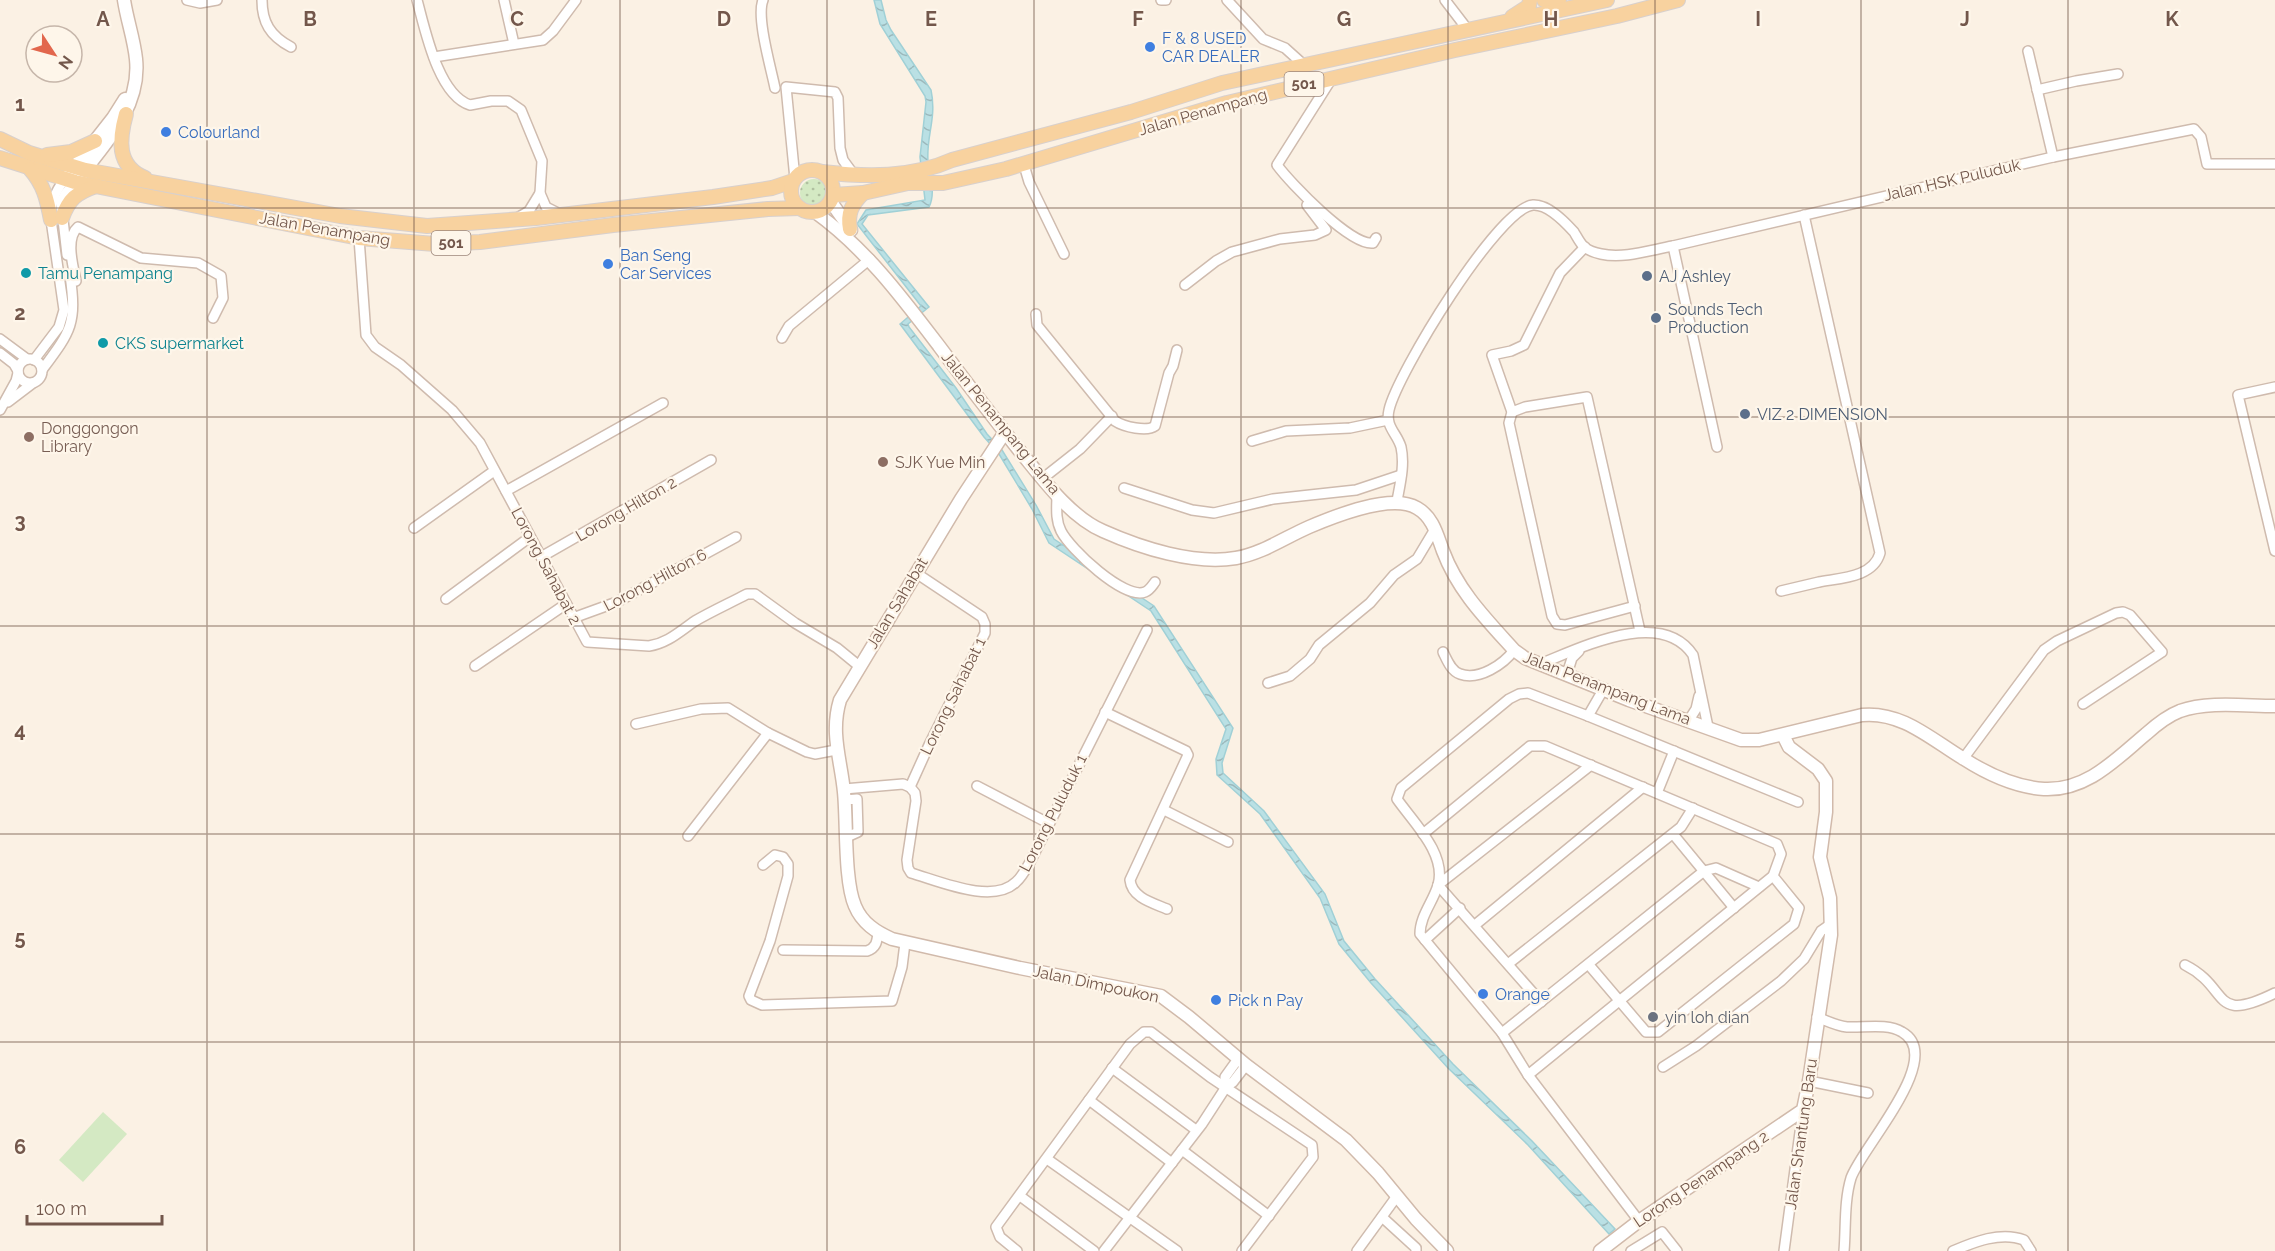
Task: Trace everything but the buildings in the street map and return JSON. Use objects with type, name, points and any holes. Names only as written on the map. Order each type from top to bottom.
[{"type":"main road","points":[[124,0],[136,60],[136,73],[132,97],[120,135],[120,147],[125,163],[139,176],[166,186]]},
{"type":"main road","points":[[1503,23],[1524,11],[1529,6],[1530,0]]},
{"type":"main road","points":[[1544,0],[1551,2],[1559,0]]},
{"type":"main road","name":"Jalan Penampang","points":[[832,199],[863,193],[910,178],[952,160],[1131,112],[1222,83],[1607,0]]},
{"type":"main road","name":"Jalan Penampang","points":[[822,172],[910,178],[934,183],[1024,165],[1227,103],[1678,0]]},
{"type":"main road","points":[[80,168],[95,141],[121,106],[136,73]]},
{"type":"main road","points":[[70,180],[126,114]]},
{"type":"main road","name":"Jalan Penampang","points":[[0,139],[29,153],[80,168],[110,182],[359,238],[435,244],[480,242],[613,225],[768,209],[800,208]]},
{"type":"main road","points":[[39,155],[62,154],[95,141]]},
{"type":"main road","name":"Jalan Penampang","points":[[0,158],[70,180],[166,186],[340,216],[427,226],[513,220],[713,197],[772,188],[794,180]]},
{"type":"main road","points":[[30,169],[40,180],[56,219]]},
{"type":"main road","points":[[807,170],[822,172],[832,182],[832,199],[824,209],[815,212],[800,208],[792,196],[794,180],[807,170]]},
{"type":"main road","points":[[56,219],[68,202],[86,190],[110,182]]},
{"type":"main road","points":[[850,229],[848,221],[851,209],[863,193]]},
{"type":"main road","name":"Jalan Penampang Lama","points":[[832,199],[867,255],[1042,479],[1081,517],[1102,531],[1177,556],[1198,560],[1233,558],[1273,546],[1308,527],[1348,513],[1397,501],[1418,508],[1435,529],[1450,569],[1462,589],[1514,650],[1525,658],[1603,690],[1741,740],[1759,740],[1813,725],[1875,714],[1888,717],[1917,728],[1987,773],[2017,785],[2059,788],[2074,785],[2100,772],[2155,726],[2180,711],[2205,707],[2275,706]]},
{"type":"main road","name":"Jalan Penampang Lama","points":[[815,212],[841,232],[858,250],[867,255]]},
{"type":"main road","name":"Jalan Sahabat","points":[[845,794],[836,750],[837,710],[840,700],[961,499],[1005,432]]},
{"type":"main road","name":"Jalan Shantung Baru","points":[[1783,735],[1790,748],[1818,769],[1826,781],[1826,812],[1820,857],[1830,898],[1831,935],[1803,1110]]},
{"type":"main road","name":"Jalan Dimpoukon","points":[[845,794],[852,899],[863,920],[878,933],[905,943],[1161,996],[1242,1062],[1346,1140],[1447,1251]]},
{"type":"main road","name":"Lorong Penampang 2","points":[[1600,1251],[1639,1221],[1803,1110]]},
{"type":"street","points":[[187,0],[200,3],[217,0]]},
{"type":"street","points":[[261,0],[263,19],[278,39],[291,47]]},
{"type":"street","points":[[417,0],[434,57],[448,85],[465,104],[508,101],[521,110],[542,161],[540,192],[546,207],[562,215]]},
{"type":"street","points":[[504,0],[514,44]]},
{"type":"street","points":[[434,57],[543,40],[576,0]]},
{"type":"street","points":[[763,0],[760,6],[775,88]]},
{"type":"street","points":[[1161,0],[1166,0]]},
{"type":"street","points":[[1227,0],[1263,39],[1285,48],[1305,66]]},
{"type":"street","points":[[1445,0],[1468,30]]},
{"type":"street","points":[[2028,51],[2054,157]]},
{"type":"street","points":[[2037,90],[2118,74]]},
{"type":"street","points":[[1332,78],[1277,165],[1323,213],[1347,234],[1367,244],[1373,243],[1376,238]]},
{"type":"street","points":[[794,180],[786,87],[834,92],[838,98],[840,148],[843,160],[854,175]]},
{"type":"street","name":"Jalan HSK Puluduk","points":[[1585,247],[1600,254],[1619,256],[1673,246],[2054,157],[2194,129],[2201,137],[2207,164],[2275,164]]},
{"type":"street","points":[[1024,165],[1032,189],[1064,254]]},
{"type":"street","points":[[1185,285],[1216,261],[1232,252],[1280,239],[1316,235],[1326,230],[1322,221],[1286,182],[1282,172]]},
{"type":"street","points":[[2,407],[40,378],[42,370],[68,330],[74,310],[52,198],[70,180]]},
{"type":"street","points":[[513,220],[529,211],[540,192]]},
{"type":"street","points":[[1397,501],[1401,475],[1401,447],[1388,420],[1389,408],[1401,376],[1463,278],[1503,225],[1518,210],[1532,205],[1545,208],[1573,231],[1585,247],[1560,273],[1524,345],[1511,351],[1492,355],[1512,412],[1509,423],[1552,616],[1557,624],[1565,625],[1635,606]]},
{"type":"street","points":[[1781,591],[1854,576],[1865,571],[1880,553],[1804,215]]},
{"type":"street","points":[[30,359],[59,327],[64,310],[56,219]]},
{"type":"street","points":[[76,281],[71,255],[74,231],[78,227],[141,258],[198,263],[221,276],[223,297],[213,318]]},
{"type":"street","name":"Lorong Sahabat 2","points":[[359,238],[366,335],[370,342],[401,365],[452,410],[480,443],[587,642],[649,646],[666,641],[696,621],[747,594],[755,594],[795,623],[837,648],[859,666]]},
{"type":"street","points":[[1673,246],[1717,447]]},
{"type":"street","points":[[782,338],[789,326],[867,255]]},
{"type":"street","points":[[1036,314],[1037,325],[1120,424],[1153,428],[1177,350]]},
{"type":"street","points":[[0,339],[39,364],[42,370]]},
{"type":"street","points":[[0,353],[14,364],[23,381],[33,383]]},
{"type":"street","points":[[2,407],[16,381],[20,363],[43,355],[54,354]]},
{"type":"street","points":[[2275,387],[2238,395],[2275,551]]},
{"type":"street","points":[[1512,412],[1525,407],[1587,397],[1640,631]]},
{"type":"street","points":[[506,491],[663,403]]},
{"type":"street","points":[[1042,479],[1080,449],[1112,416]]},
{"type":"street","points":[[1252,441],[1286,431],[1350,428],[1388,420]]},
{"type":"street","name":"Lorong Hilton 2","points":[[541,557],[711,460]]},
{"type":"street","points":[[414,528],[494,471]]},
{"type":"street","points":[[1124,488],[1192,510],[1214,513],[1273,499],[1356,490],[1401,475]]},
{"type":"street","points":[[1057,494],[1057,519],[1061,530],[1074,549],[1098,572],[1116,583],[1141,593],[1150,590],[1155,582]]},
{"type":"street","points":[[1268,682],[1290,676],[1310,659],[1319,645],[1365,608],[1401,569],[1417,559],[1435,529]]},
{"type":"street","points":[[446,599],[530,537]]},
{"type":"street","name":"Lorong Hilton 6","points":[[573,618],[617,602],[736,537]]},
{"type":"street","name":"Lorong Sahabat 1","points":[[910,787],[985,633],[986,624],[982,617],[916,573]]},
{"type":"street","points":[[475,666],[566,604]]},
{"type":"street","points":[[1963,759],[2044,650],[2057,641],[2116,613],[2123,612],[2130,615],[2162,652],[2083,704]]},
{"type":"street","name":"Lorong Puluduk 1","points":[[910,787],[915,793],[916,801],[907,860],[911,873],[981,892],[999,892],[1016,883],[1030,862],[1147,630]]},
{"type":"street","points":[[1540,664],[1640,631],[1677,638],[1693,655],[1697,669],[1699,694],[1708,727]]},
{"type":"street","points":[[1567,674],[1572,658],[1583,648]]},
{"type":"street","points":[[1443,652],[1454,670],[1467,675],[1491,669],[1507,660],[1514,650]]},
{"type":"street","points":[[1588,716],[1603,690]]},
{"type":"street","points":[[1639,1221],[1528,1075],[1502,1033],[1420,934],[1420,927],[1438,885],[1439,868],[1423,834],[1397,799],[1401,788],[1509,699],[1528,693],[1798,802]]},
{"type":"street","points":[[1689,720],[1696,709],[1699,694]]},
{"type":"street","points":[[636,724],[701,710],[728,708],[768,733],[807,752],[815,754],[836,750]]},
{"type":"street","points":[[1105,712],[1186,751],[1187,758],[1130,880],[1133,891],[1137,895],[1167,909]]},
{"type":"street","points":[[687,836],[768,733]]},
{"type":"street","points":[[1423,834],[1530,746],[1545,746],[1777,844],[1781,854],[1773,876],[1528,1075]]},
{"type":"street","points":[[1657,793],[1674,751]]},
{"type":"street","points":[[1438,885],[1591,765]]},
{"type":"street","points":[[845,794],[903,784],[910,787]]},
{"type":"street","points":[[977,786],[1048,823]]},
{"type":"street","points":[[1475,925],[1643,787]]},
{"type":"street","points":[[1508,964],[1673,834],[1686,822],[1693,808]]},
{"type":"street","points":[[1164,810],[1228,842]]},
{"type":"street","points":[[1673,834],[1734,908]]},
{"type":"street","points":[[763,865],[775,855],[783,857],[788,864],[788,876],[770,941],[749,996],[751,1000],[762,1005],[892,1002],[902,967],[905,943]]},
{"type":"street","points":[[1502,1033],[1704,871],[1716,868],[1759,887]]},
{"type":"street","points":[[1589,965],[1646,1032],[1658,1032],[1794,924],[1799,908],[1773,876]]},
{"type":"street","points":[[1438,885],[1541,1002]]},
{"type":"street","points":[[1425,940],[1460,908]]},
{"type":"street","points":[[1663,1068],[1696,1046],[1781,981],[1804,959],[1821,931],[1831,924]]},
{"type":"street","points":[[783,950],[867,951],[872,949],[877,942],[878,933]]},
{"type":"street","points":[[2185,965],[2204,977],[2225,1003],[2239,1007],[2251,1005],[2275,993]]},
{"type":"street","points":[[1817,1017],[1845,1027],[1899,1030],[1909,1036],[1916,1053],[1916,1063],[1890,1115],[1852,1176],[1847,1197],[1844,1251]]},
{"type":"street","points":[[1017,1251],[1000,1237],[996,1227],[1130,1044],[1144,1032],[1151,1032],[1226,1087],[1312,1145],[1313,1157],[1242,1251]]},
{"type":"street","points":[[1104,1251],[1182,1150],[1226,1087],[1225,1077],[1242,1062]]},
{"type":"street","points":[[1112,1068],[1196,1130]]},
{"type":"street","points":[[1809,1081],[1868,1093]]},
{"type":"street","points":[[1089,1100],[1172,1163]]},
{"type":"street","name":"Jalan Shantung Baru","points":[[1784,1251],[1803,1110]]},
{"type":"street","points":[[1182,1150],[1269,1216]]},
{"type":"street","points":[[1047,1159],[1177,1251]]},
{"type":"street","points":[[1020,1196],[1094,1251]]},
{"type":"street","points":[[1357,1251],[1397,1196]]},
{"type":"street","points":[[1382,1217],[1412,1242],[1416,1251]]},
{"type":"street","points":[[1631,1251],[1653,1235],[1662,1232],[1677,1251]]},
{"type":"street","points":[[1953,1251],[1974,1242],[2008,1236],[2024,1240],[2031,1251]]},
{"type":"green space","points":[[814,179],[824,183],[828,193],[824,203],[814,207],[804,203],[800,193],[804,183]]},
{"type":"green space","points":[[103,1112],[127,1134],[83,1182],[59,1160]]},
{"type":"water","points":[[874,0],[881,0],[891,30],[931,90],[933,100],[928,152],[932,190],[929,207],[868,215],[862,224],[929,307],[908,324],[909,327],[956,388],[987,434],[1002,450],[1054,539],[1154,606],[1233,728],[1222,763],[1223,773],[1264,811],[1325,894],[1344,941],[1375,979],[1453,1064],[1532,1141],[1615,1229],[1609,1234],[1528,1145],[1448,1068],[1339,944],[1320,898],[1260,814],[1217,775],[1216,759],[1226,729],[1151,611],[1049,543],[1032,509],[999,454],[900,324],[921,306],[857,224],[866,210],[925,200],[920,157],[926,102],[925,96],[880,24]]},
{"type":"place","name":"F & 8 USED CAR DEALER","points":[[1150,47]]},
{"type":"place","name":"Colourland","points":[[166,132]]},
{"type":"place","name":"Ban Seng Car Services","points":[[608,264]]},
{"type":"place","name":"Tamu Penampang","points":[[26,273]]},
{"type":"place","name":"AJ Ashley","points":[[1647,276]]},
{"type":"place","name":"Sounds Tech Production","points":[[1656,318]]},
{"type":"place","name":"CKS supermarket","points":[[103,343]]},
{"type":"place","name":"VIZ 2 DIMENSION","points":[[1745,414]]},
{"type":"place","name":"Donggongon Library","points":[[29,437]]},
{"type":"place","name":"SJK Yue Min","points":[[883,462]]},
{"type":"place","name":"Orange","points":[[1483,994]]},
{"type":"place","name":"Pick n Pay","points":[[1216,1000]]},
{"type":"place","name":"yin loh dian","points":[[1653,1017]]}]
